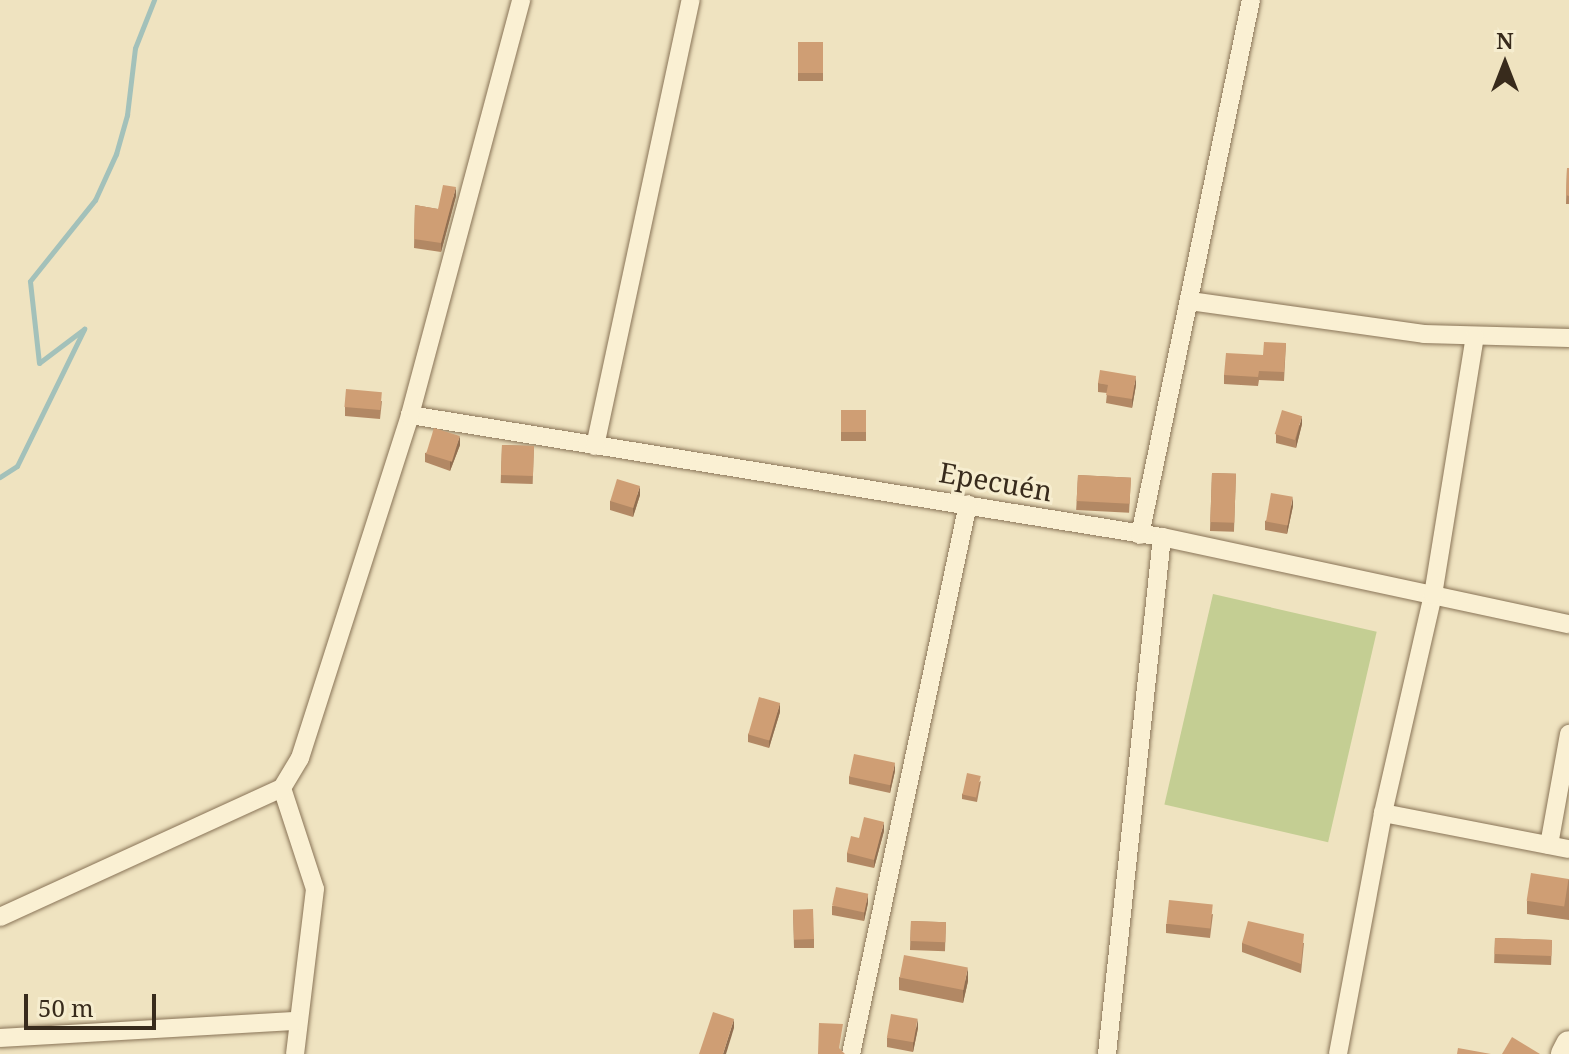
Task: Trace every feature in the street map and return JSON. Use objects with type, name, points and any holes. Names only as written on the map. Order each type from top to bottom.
[{"type":"main road","points":[[1564,1054],[1569,1044]]},
{"type":"street","points":[[0,917],[282,788],[300,758],[410,415],[521,0]]},
{"type":"street","points":[[595,446],[691,0]]},
{"type":"street","points":[[1140,535],[1251,0]]},
{"type":"street","points":[[1190,301],[1475,337],[1569,338]]},
{"type":"street","points":[[1338,1054],[1383,813],[1433,595],[1475,337]]},
{"type":"street","name":"Epecuén","points":[[410,415],[1162,537],[1569,624]]},
{"type":"street","points":[[851,1054],[968,504]]},
{"type":"street","points":[[1107,1054],[1162,537]]},
{"type":"street","points":[[1549,845],[1569,734]]},
{"type":"street","points":[[282,788],[315,889],[295,1054]]},
{"type":"street","points":[[1383,813],[1569,849]]},
{"type":"street","points":[[0,1038],[298,1021]]},
{"type":"green space","points":[[1213,594],[1377,632],[1328,842],[1164,804]]},
{"type":"building","points":[[798,42],[823,42],[823,73],[798,73]]},
{"type":"building","points":[[1569,168],[1569,196],[1566,195]]},
{"type":"building","points":[[443,185],[456,187],[441,243],[414,239],[415,205],[438,209]]},
{"type":"building","points":[[1264,342],[1286,343],[1284,372],[1259,371],[1258,377],[1224,375],[1226,353],[1263,355]]},
{"type":"building","points":[[1100,370],[1136,376],[1132,399],[1106,395],[1108,385],[1098,383]]},
{"type":"building","points":[[346,389],[382,392],[380,410],[344,407]]},
{"type":"building","points":[[841,410],[866,410],[866,432],[841,432]]},
{"type":"building","points":[[1282,410],[1302,416],[1295,440],[1275,434]]},
{"type":"building","points":[[434,428],[460,436],[452,462],[426,454]]},
{"type":"building","points":[[502,445],[534,446],[533,476],[501,475]]},
{"type":"building","points":[[1212,473],[1236,474],[1234,523],[1210,522]]},
{"type":"building","points":[[1078,475],[1131,478],[1130,504],[1077,501]]},
{"type":"building","points":[[617,479],[640,486],[633,508],[610,501]]},
{"type":"building","points":[[1271,493],[1293,497],[1288,525],[1266,522]]},
{"type":"building","points":[[759,697],[780,703],[769,741],[748,734]]},
{"type":"building","points":[[854,754],[895,763],[890,785],[849,776]]},
{"type":"building","points":[[967,773],[981,776],[976,797],[962,795]]},
{"type":"building","points":[[864,817],[884,822],[874,860],[847,853],[851,836],[859,838]]},
{"type":"building","points":[[1531,873],[1569,879],[1564,907],[1527,901]]},
{"type":"building","points":[[836,887],[868,894],[864,912],[832,906]]},
{"type":"building","points":[[1169,900],[1213,905],[1210,928],[1166,924]]},
{"type":"building","points":[[813,909],[814,939],[794,940],[793,910]]},
{"type":"building","points":[[911,921],[946,922],[945,942],[910,941]]},
{"type":"building","points":[[1248,921],[1304,934],[1301,964],[1242,943]]},
{"type":"building","points":[[1495,938],[1552,940],[1551,956],[1494,954]]},
{"type":"building","points":[[904,955],[968,967],[963,990],[900,978]]},
{"type":"building","points":[[713,1012],[734,1019],[723,1054],[699,1054]]},
{"type":"building","points":[[891,1014],[918,1019],[913,1042],[887,1038]]},
{"type":"building","points":[[819,1023],[843,1024],[839,1048],[845,1054],[818,1054]]},
{"type":"building","points":[[1512,1037],[1540,1054],[1502,1054]]},
{"type":"building","points":[[1458,1048],[1491,1054],[1457,1054]]},
{"type":"waterway","points":[[84,329],[39,363],[30,281],[95,200],[116,154],[127,115],[135,48],[154,0]]},
{"type":"waterway","points":[[0,477],[17,466],[84,329]]}]
